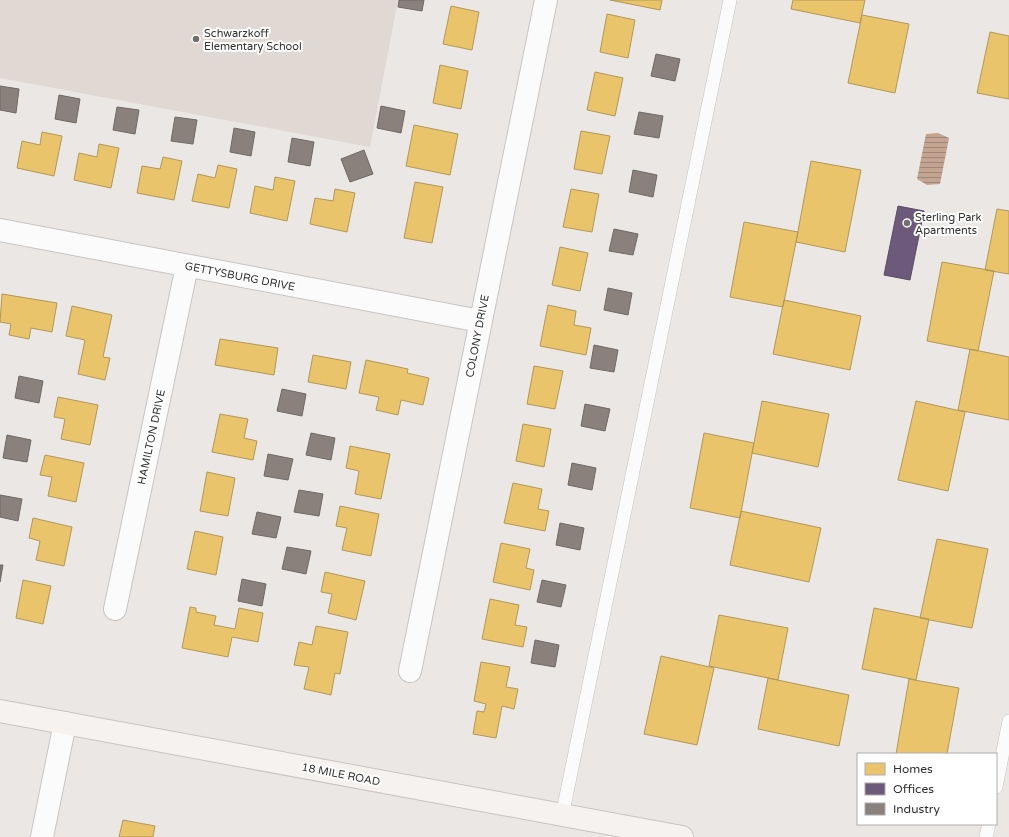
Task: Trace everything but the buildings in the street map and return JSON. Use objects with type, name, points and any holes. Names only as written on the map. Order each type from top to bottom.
[{"type":"street","name":"COLONY DRIVE","points":[[410,671],[546,0]]},
{"type":"street","name":"GETTYSBURG DRIVE","points":[[0,230],[480,321]]},
{"type":"street","name":"HAMILTON DRIVE","points":[[115,609],[187,266]]},
{"type":"street","name":"18 MILE ROAD","points":[[0,711],[562,816],[605,830],[682,837]]},
{"type":"street","points":[[42,837],[64,723]]},
{"type":"lane","points":[[562,816],[730,0]]},
{"type":"lane","points":[[997,782],[1009,721]]},
{"type":"lane","points":[[986,837],[989,825]]},
{"type":"shaded area","name":"Schwarzkoff Elementary School","points":[[0,0],[398,0],[370,147],[0,78]]},
{"type":"shaded area","points":[[938,133],[949,138],[940,184],[927,185],[917,179],[926,134]]},
{"type":"place","name":"Schwarzkoff Elementary School","points":[[196,39]]},
{"type":"place","name":"Sterling Park Apartments","points":[[907,223]]}]
